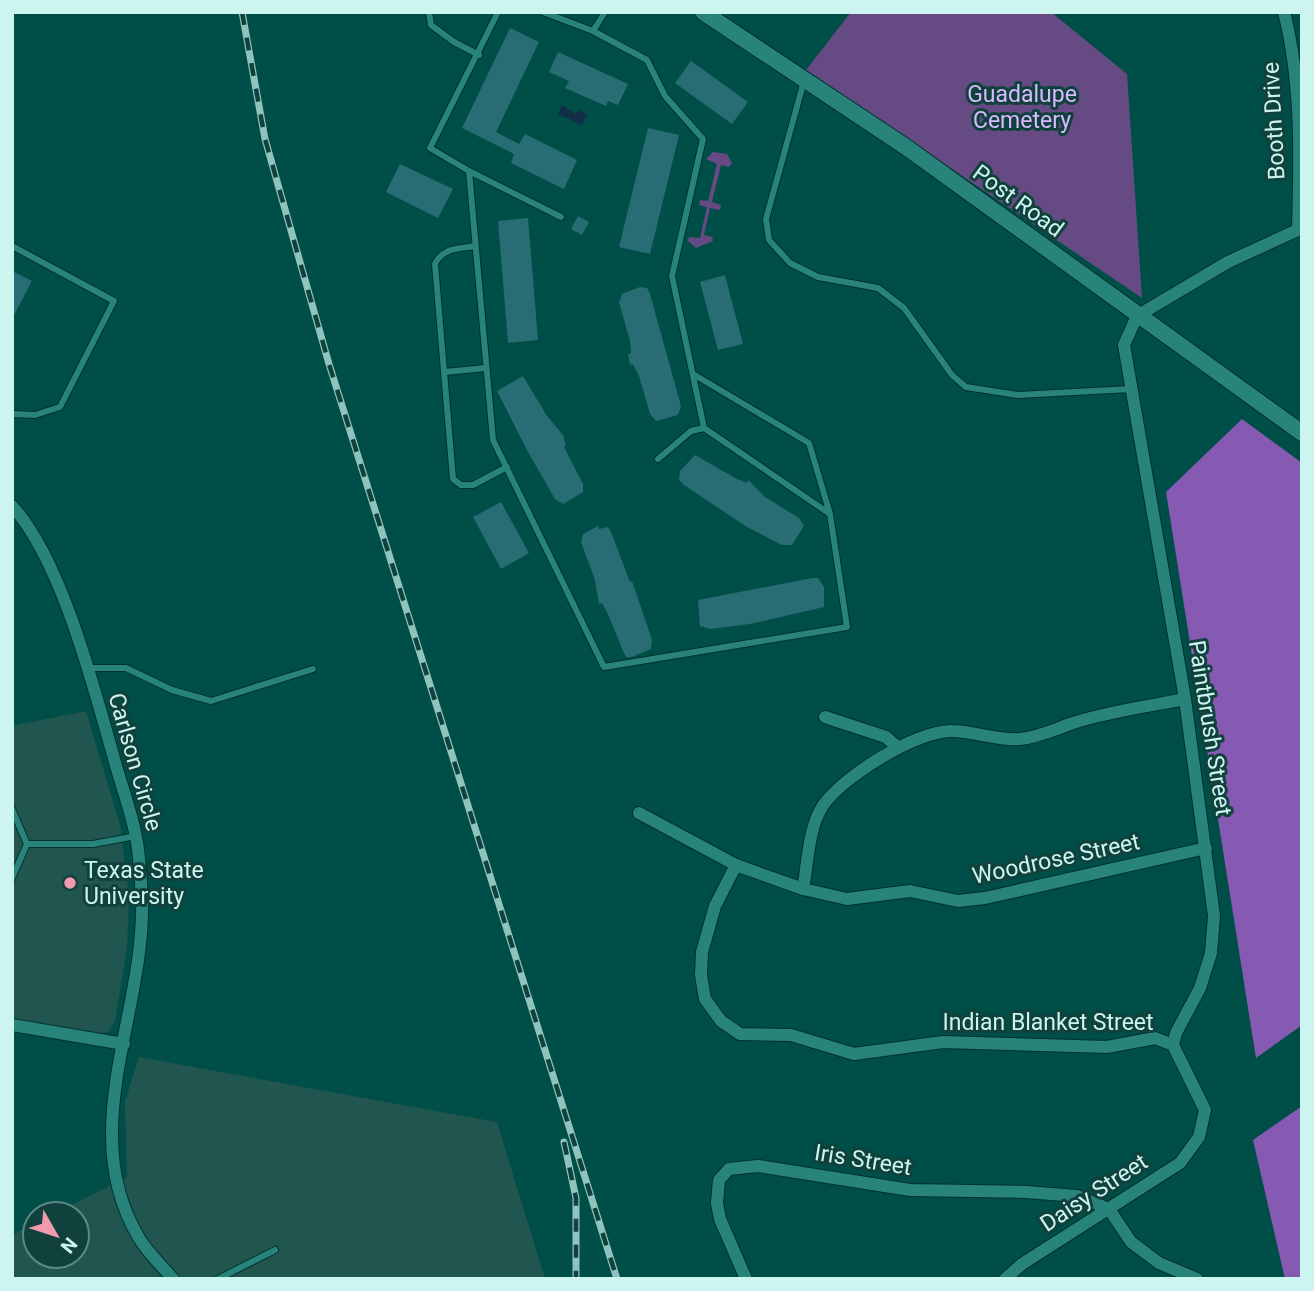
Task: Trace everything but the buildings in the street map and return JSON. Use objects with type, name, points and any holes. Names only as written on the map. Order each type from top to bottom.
[{"type":"street","name":"Post Road","points":[[704,12],[906,147],[1302,433]]},
{"type":"street","name":"Booth Drive","points":[[1138,316],[1228,262],[1300,229],[1300,146],[1294,71],[1284,12]]},
{"type":"street","name":"Paintbrush Street","points":[[1138,316],[1124,345],[1185,699],[1214,916],[1211,953],[1200,988],[1176,1033],[1173,1045]]},
{"type":"street","name":"Carlson Circle","points":[[12,506],[54,574],[86,668],[136,836],[142,902],[111,1130],[111,1159],[118,1190],[139,1239],[173,1279]]},
{"type":"street","points":[[803,889],[813,827],[822,807],[832,794],[897,747],[926,735],[950,731],[1018,739],[1044,734],[1077,722],[1185,699]]},
{"type":"street","points":[[825,717],[886,737],[897,747]]},
{"type":"street","name":"Woodrose Street","points":[[639,813],[736,865],[803,889],[847,899],[909,891],[958,901],[1019,891],[1206,848]]},
{"type":"street","name":"Indian Blanket Street","points":[[736,865],[715,906],[702,952],[701,975],[705,999],[721,1021],[740,1034],[791,1035],[853,1054],[943,1042],[1107,1047],[1155,1038],[1173,1045]]},
{"type":"street","points":[[12,1025],[124,1044]]},
{"type":"street","name":"Daisy Street","points":[[1005,1279],[1022,1264],[1180,1163],[1199,1137],[1205,1110],[1173,1045]]},
{"type":"street","name":"Iris Street","points":[[746,1279],[731,1247],[717,1203],[719,1180],[729,1169],[774,1167],[910,1189],[1077,1196],[1109,1209]]},
{"type":"street","points":[[1109,1209],[1131,1242],[1159,1263],[1197,1279]]},
{"type":"lane","points":[[429,12],[432,25],[454,42],[478,55]]},
{"type":"lane","points":[[498,12],[430,148],[469,171],[561,217]]},
{"type":"lane","points":[[542,12],[593,32],[648,60],[665,96],[703,139],[672,276],[704,428],[830,514]]},
{"type":"lane","points":[[593,32],[605,12]]},
{"type":"lane","points":[[805,79],[766,219],[769,240],[790,263],[818,277],[878,288],[904,308],[952,375],[966,387],[1018,395],[1132,389]]},
{"type":"lane","points":[[469,171],[493,440],[604,667],[847,627],[830,514],[809,443],[692,374]]},
{"type":"lane","points":[[12,246],[114,301],[61,407],[35,415],[12,414]]},
{"type":"lane","points":[[475,247],[447,250],[439,254],[435,264],[453,479],[461,485],[473,485],[507,467]]},
{"type":"lane","points":[[444,372],[486,368]]},
{"type":"lane","points":[[659,459],[691,431],[704,428]]},
{"type":"lane","points":[[86,668],[126,668],[172,690],[211,701],[313,669]]},
{"type":"lane","points":[[12,809],[27,844],[12,878]]},
{"type":"lane","points":[[27,844],[93,844],[136,836]]},
{"type":"lane","points":[[218,1279],[275,1250]]},
{"type":"shaded area","points":[[562,105],[576,114],[579,110],[587,114],[582,125],[558,114]]},
{"type":"shaded area","points":[[1242,419],[1302,463],[1302,1025],[1256,1058],[1166,492]]},
{"type":"shaded area","name":"Texas State University","points":[[86,711],[120,825],[129,898],[127,948],[115,1021],[108,1032],[97,1034],[12,1020],[12,726]]},
{"type":"shaded area","points":[[139,1057],[497,1122],[545,1279],[12,1279],[12,1235],[21,1230],[21,1270],[91,1270],[91,1200],[82,1200],[127,1177],[125,1102]]},
{"type":"shaded area","points":[[1302,1106],[1302,1279],[1285,1279],[1253,1140]]},
{"type":"green space","name":"Guadalupe Cemetery","points":[[851,12],[1051,12],[1127,74],[1142,298],[806,70]]},
{"type":"green space","points":[[713,152],[727,154],[732,163],[729,167],[721,165],[712,202],[721,205],[720,210],[710,208],[704,235],[712,237],[713,241],[696,248],[687,240],[690,237],[700,238],[707,207],[699,205],[700,200],[708,201],[717,164],[706,159]]},
{"type":"railway","points":[[242,12],[265,139],[329,364],[617,1279]]},
{"type":"railway","points":[[564,1142],[576,1198],[576,1279]]},
{"type":"place","name":"Texas State University","points":[[70,883]]}]
